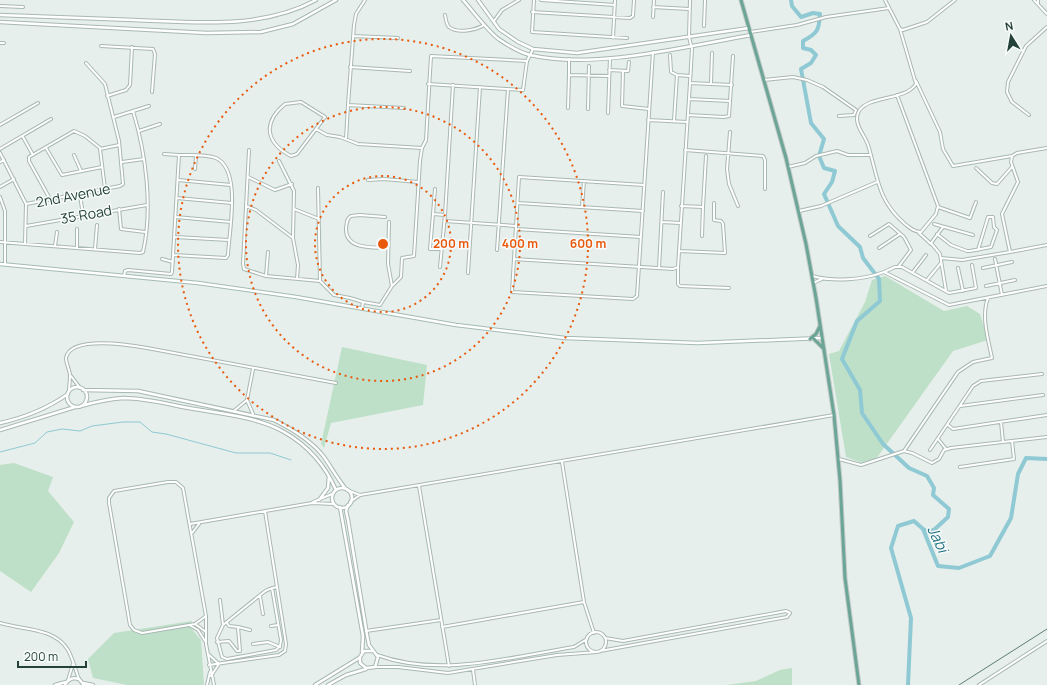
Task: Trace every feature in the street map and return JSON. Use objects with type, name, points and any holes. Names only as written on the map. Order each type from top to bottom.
[{"type":"main road","points":[[741,0],[788,167],[812,276],[834,415],[845,578],[859,685]]},
{"type":"main road","points":[[820,324],[812,339],[824,350]]},
{"type":"street","points":[[0,15],[215,22],[262,19],[305,6],[316,0]]},
{"type":"street","points":[[0,22],[207,33],[261,32],[293,24],[336,0]]},
{"type":"street","points":[[346,139],[350,67],[356,14],[365,0]]},
{"type":"street","points":[[463,0],[499,40],[529,55],[569,60],[610,58],[653,52],[826,17],[889,8]]},
{"type":"street","points":[[478,0],[499,29],[518,42],[533,49],[577,53],[749,28]]},
{"type":"street","points":[[494,21],[502,10],[519,0]]},
{"type":"street","points":[[534,0],[532,12],[532,32],[627,38]]},
{"type":"street","points":[[541,0],[615,4]]},
{"type":"street","points":[[613,38],[615,0]]},
{"type":"street","points":[[532,12],[631,17],[634,0]]},
{"type":"street","points":[[653,17],[654,0]]},
{"type":"street","points":[[690,0],[689,37],[692,49],[681,206],[678,284],[680,286],[728,288]]},
{"type":"street","points":[[704,26],[705,0]]},
{"type":"street","points":[[885,0],[900,29],[916,81],[940,132],[943,149],[953,166],[1012,156],[1017,153],[1047,148]]},
{"type":"street","points":[[900,29],[910,28],[927,22],[955,0]]},
{"type":"street","points":[[1034,0],[1047,14]]},
{"type":"street","points":[[0,6],[23,7]]},
{"type":"street","points":[[653,7],[689,9]]},
{"type":"street","points":[[445,15],[447,24],[450,28],[456,30],[476,30],[485,24]]},
{"type":"street","points":[[1029,115],[1012,102],[1007,92],[1008,82],[1026,46],[1047,27]]},
{"type":"street","points":[[353,36],[398,38]]},
{"type":"street","points":[[101,46],[151,48],[154,50],[152,92]]},
{"type":"street","points":[[107,96],[126,90],[130,85],[132,48]]},
{"type":"street","points":[[428,84],[523,90],[527,61],[533,49]]},
{"type":"street","points":[[644,185],[519,177],[512,292],[632,299],[637,296],[653,52]]},
{"type":"street","points":[[711,84],[712,53]]},
{"type":"street","points":[[670,55],[670,70],[676,75],[690,76]]},
{"type":"street","points":[[250,150],[243,266],[246,270],[266,276],[320,281],[334,295],[380,305],[392,286],[401,277],[402,258],[414,256],[418,182],[422,148],[426,140],[428,84],[431,56],[527,61]]},
{"type":"street","points":[[688,115],[727,117],[730,113],[733,56]]},
{"type":"street","points":[[608,113],[610,58]]},
{"type":"street","points":[[568,108],[569,60]]},
{"type":"street","points":[[609,70],[629,70],[629,62]]},
{"type":"street","points":[[86,63],[104,82],[114,117],[122,162],[144,160]]},
{"type":"street","points":[[588,109],[589,66]]},
{"type":"street","points":[[350,67],[410,71]]},
{"type":"street","points":[[624,71],[622,106],[649,109]]},
{"type":"street","points":[[569,75],[609,76]]},
{"type":"street","points":[[674,121],[676,75]]},
{"type":"street","points":[[764,80],[800,78],[823,87],[856,110],[854,115],[839,116]]},
{"type":"street","points":[[916,81],[913,87],[897,95],[865,105],[857,114],[858,125],[866,139],[876,170],[877,182],[882,197],[888,207],[899,218],[918,232],[940,254],[946,291]]},
{"type":"street","points":[[690,83],[732,85]]},
{"type":"street","points":[[440,267],[445,221],[454,85]]},
{"type":"street","points":[[468,273],[480,87]]},
{"type":"street","points":[[497,250],[508,89]]},
{"type":"street","points":[[897,95],[938,207],[936,214],[924,230],[918,232]]},
{"type":"street","points":[[689,99],[730,101]]},
{"type":"street","points":[[298,102],[325,117],[316,129],[297,154],[291,156],[274,144],[269,128],[271,122],[282,107],[288,103],[298,102]]},
{"type":"street","points":[[0,125],[38,103]]},
{"type":"street","points":[[348,105],[404,108]]},
{"type":"street","points":[[114,117],[149,106]]},
{"type":"street","points":[[0,242],[142,253],[147,205],[144,160],[139,132],[133,111]]},
{"type":"street","points":[[0,149],[51,119]]},
{"type":"street","points":[[648,120],[687,122]]},
{"type":"street","points":[[139,132],[160,124]]},
{"type":"street","points":[[316,129],[328,135],[363,144],[422,148]]},
{"type":"street","points":[[50,200],[28,158],[74,131],[85,136],[100,148],[105,189]]},
{"type":"street","points":[[730,132],[727,169],[728,181],[738,206]]},
{"type":"street","points":[[23,136],[33,155]]},
{"type":"street","points":[[100,148],[120,145]]},
{"type":"street","points":[[46,148],[62,175],[102,167]]},
{"type":"street","points":[[685,150],[763,156],[765,160],[765,189]]},
{"type":"street","points":[[788,167],[805,163],[816,156],[830,152],[837,151],[848,155],[871,155]]},
{"type":"street","name":"2nd Avenue","points":[[0,153],[26,204],[25,244]]},
{"type":"street","points":[[164,154],[214,157],[222,162],[230,175],[231,185],[231,222],[228,255],[226,258],[173,255]]},
{"type":"street","points":[[74,155],[82,172]]},
{"type":"street","points":[[124,276],[125,271],[128,270],[170,274],[173,262],[175,237],[179,155]]},
{"type":"street","points":[[195,169],[196,156]]},
{"type":"street","points":[[702,236],[706,156]]},
{"type":"street","points":[[1010,252],[1002,214],[1018,182],[1011,162],[1012,156]]},
{"type":"street","points":[[0,162],[4,160]]},
{"type":"street","points":[[279,161],[292,184],[294,209],[293,238],[298,265],[297,279]]},
{"type":"street","name":"2nd Avenue","points":[[26,204],[120,186],[123,184],[122,162]]},
{"type":"street","points":[[976,168],[992,183],[997,184],[1012,166]]},
{"type":"street","points":[[248,177],[275,190],[292,184]]},
{"type":"street","points":[[0,186],[14,179]]},
{"type":"street","points":[[368,180],[384,179],[418,182]]},
{"type":"street","points":[[178,180],[231,185]]},
{"type":"street","points":[[582,207],[584,181]]},
{"type":"street","points":[[799,212],[822,206],[877,182]]},
{"type":"street","points":[[318,188],[320,281]]},
{"type":"street","points":[[435,189],[430,249],[442,250]]},
{"type":"street","points":[[659,268],[663,192]]},
{"type":"street","points":[[80,194],[84,215]]},
{"type":"street","points":[[0,197],[5,211],[5,264]]},
{"type":"street","points":[[177,198],[232,203]]},
{"type":"street","points":[[938,207],[970,218],[976,202]]},
{"type":"street","points":[[518,203],[643,210]]},
{"type":"street","points":[[679,251],[725,253],[723,224],[721,221],[714,220],[714,203]]},
{"type":"street","name":"35 Road","points":[[26,226],[147,205]]},
{"type":"street","points":[[246,206],[256,210],[293,238]]},
{"type":"street","points":[[681,206],[703,207]]},
{"type":"street","points":[[119,209],[121,229],[145,232]]},
{"type":"street","points":[[294,209],[319,219]]},
{"type":"street","points":[[433,214],[445,215]]},
{"type":"street","points":[[385,217],[360,215],[350,216],[347,221],[347,237],[348,240],[358,245],[388,248]]},
{"type":"street","points":[[176,217],[231,222]]},
{"type":"street","points":[[937,234],[951,245],[967,251],[978,250],[993,245],[997,230],[994,227],[994,217],[988,217],[978,250]]},
{"type":"street","points":[[445,221],[499,225],[516,228],[641,237]]},
{"type":"street","points":[[389,222],[389,270],[392,286]]},
{"type":"street","points":[[662,222],[680,223]]},
{"type":"street","points":[[812,276],[823,279],[876,276],[899,266],[911,250],[908,241],[889,224],[870,236]]},
{"type":"street","points":[[934,224],[973,235]]},
{"type":"street","points":[[95,249],[97,225]]},
{"type":"street","points":[[932,245],[932,241],[942,227]]},
{"type":"street","points":[[77,229],[77,248]]},
{"type":"street","points":[[55,246],[57,232]]},
{"type":"street","points":[[879,248],[900,234]]},
{"type":"street","points":[[175,237],[229,240]]},
{"type":"street","points":[[941,258],[962,260],[1047,245]]},
{"type":"street","points":[[266,276],[268,252]]},
{"type":"street","points":[[913,272],[926,254]]},
{"type":"street","points":[[162,259],[173,262]]},
{"type":"street","points":[[514,259],[673,269],[678,267]]},
{"type":"street","points":[[995,259],[1002,295]]},
{"type":"street","points":[[983,268],[1012,262]]},
{"type":"street","points":[[927,280],[941,263]]},
{"type":"street","points":[[0,264],[228,287],[456,326],[565,338],[698,343],[822,338]]},
{"type":"street","points":[[899,266],[913,272],[950,293],[977,287],[972,265]]},
{"type":"street","points":[[958,268],[963,291]]},
{"type":"street","points":[[883,273],[946,304],[988,298],[1047,286]]},
{"type":"street","points":[[813,283],[823,279]]},
{"type":"street","points":[[986,286],[1015,280]]},
{"type":"street","points":[[838,458],[861,465],[887,458],[903,451],[958,372],[973,362],[992,358],[987,337],[984,308],[988,298]]},
{"type":"street","points":[[362,309],[363,302]]},
{"type":"street","points":[[75,407],[67,401],[70,375],[66,358],[71,349],[81,345],[132,345],[253,369],[336,383]]},
{"type":"street","points":[[253,369],[247,400],[254,414]]},
{"type":"street","points":[[930,450],[973,386],[981,381],[1042,374]]},
{"type":"street","points":[[70,375],[86,398],[81,406]]},
{"type":"street","points":[[0,423],[35,412],[58,401],[74,388],[138,391],[235,410],[274,420],[302,436],[323,456],[351,494],[346,511],[366,631],[378,660],[375,667]]},
{"type":"street","points":[[960,406],[1043,396]]},
{"type":"street","points":[[0,430],[75,407],[106,400],[134,398],[258,421],[283,431],[308,449],[329,476],[336,490]]},
{"type":"street","points":[[235,410],[247,400]]},
{"type":"street","points":[[190,524],[312,503],[334,504],[340,507],[349,504],[360,495],[834,415]]},
{"type":"street","points":[[948,425],[953,429],[1047,415]]},
{"type":"street","points":[[1001,422],[1003,442]]},
{"type":"street","points":[[903,451],[912,453],[932,462],[939,460],[944,450],[1047,437]]},
{"type":"street","points":[[938,439],[946,450]]},
{"type":"street","points":[[960,467],[1014,459],[1012,441]]},
{"type":"street","points":[[562,462],[584,602],[594,633]]},
{"type":"street","points":[[319,500],[328,488],[329,476]]},
{"type":"street","points":[[206,616],[195,624],[142,633],[134,630],[130,625],[109,498],[112,494],[118,490],[176,482],[183,488],[206,616],[206,644],[210,671],[214,685]]},
{"type":"street","points":[[419,486],[449,666]]},
{"type":"street","points":[[312,503],[332,494],[336,490],[346,489],[360,495]]},
{"type":"street","points":[[332,494],[334,504]]},
{"type":"street","points":[[340,507],[363,636],[362,653],[360,658],[362,666],[367,669]]},
{"type":"street","points":[[209,665],[279,655],[285,651],[286,644],[265,511]]},
{"type":"street","points":[[192,534],[201,523]]},
{"type":"street","points":[[272,588],[281,640],[280,647],[276,650],[227,659],[220,654],[218,633],[223,626],[260,596],[272,588],[277,587]]},
{"type":"street","points":[[260,596],[263,614]]},
{"type":"street","points":[[220,600],[223,626]]},
{"type":"street","points":[[442,627],[584,602]]},
{"type":"street","points":[[328,685],[346,676],[375,667],[398,667],[436,673],[473,670],[557,655],[597,652],[787,618],[790,613],[786,611],[623,641],[605,638],[599,633],[594,633],[587,639],[574,646],[449,666],[419,665],[377,655]]},
{"type":"street","points":[[366,631],[441,620]]},
{"type":"street","points":[[227,623],[231,627],[250,630]]},
{"type":"street","points":[[0,624],[49,634],[64,644],[79,679],[83,684],[93,685]]},
{"type":"street","points":[[195,624],[206,632]]},
{"type":"street","points":[[190,625],[200,632],[206,644]]},
{"type":"street","points":[[271,626],[278,625]]},
{"type":"street","points":[[218,642],[229,641],[236,651],[240,651],[238,627]]},
{"type":"street","points":[[600,651],[605,647],[605,638]]},
{"type":"street","points":[[587,639],[590,649],[597,652]]},
{"type":"street","points":[[979,685],[1047,641]]},
{"type":"street","points":[[253,644],[268,642],[280,647]]},
{"type":"street","points":[[362,653],[367,650],[373,650]]},
{"type":"street","points":[[208,653],[219,664]]},
{"type":"street","points":[[315,685],[360,658]]},
{"type":"street","points":[[67,682],[73,662]]},
{"type":"street","points":[[212,676],[219,664]]},
{"type":"street","points":[[473,670],[475,685]]},
{"type":"street","points":[[207,685],[210,671]]},
{"type":"street","points":[[55,685],[67,682],[73,678],[79,679]]},
{"type":"green space","points":[[885,276],[944,311],[967,306],[980,314],[988,340],[953,351],[876,459],[865,464],[846,457],[829,354],[839,351],[865,302],[872,280]]},
{"type":"green space","points":[[342,347],[427,365],[423,405],[331,423],[324,448],[321,444]]},
{"type":"green space","points":[[14,463],[53,477],[48,491],[74,522],[59,553],[31,592],[0,571],[0,465]]},
{"type":"green space","points":[[192,621],[191,628],[201,640],[204,685],[127,685],[93,678],[88,659],[114,633]]},
{"type":"green space","points":[[792,668],[792,685],[726,685],[756,681],[780,670]]},
{"type":"waterway","points":[[791,0],[792,6],[801,17],[813,13],[820,14],[817,30],[812,36],[803,41],[803,48],[811,50],[816,55],[811,63],[801,69],[811,123],[824,139],[819,156],[824,168],[835,171],[832,182],[824,194],[838,226],[860,247],[863,258],[879,279],[880,301],[857,321],[842,359],[860,390],[862,413],[883,444],[909,468],[927,476],[934,488],[933,495],[949,509],[948,517],[935,529],[928,532],[923,529]]},
{"type":"waterway","points":[[0,452],[35,443],[47,432],[62,429],[80,431],[92,426],[123,422],[140,422],[152,432],[166,434],[236,453],[270,453],[291,460]]},
{"type":"waterway","name":"Jabi","points":[[908,685],[911,618],[891,548],[898,526],[914,521],[923,529],[938,566],[959,568],[990,556],[1011,518],[1018,474],[1026,458],[1047,459]]},
{"type":"tram line","points":[[959,685],[1047,629]]}]
